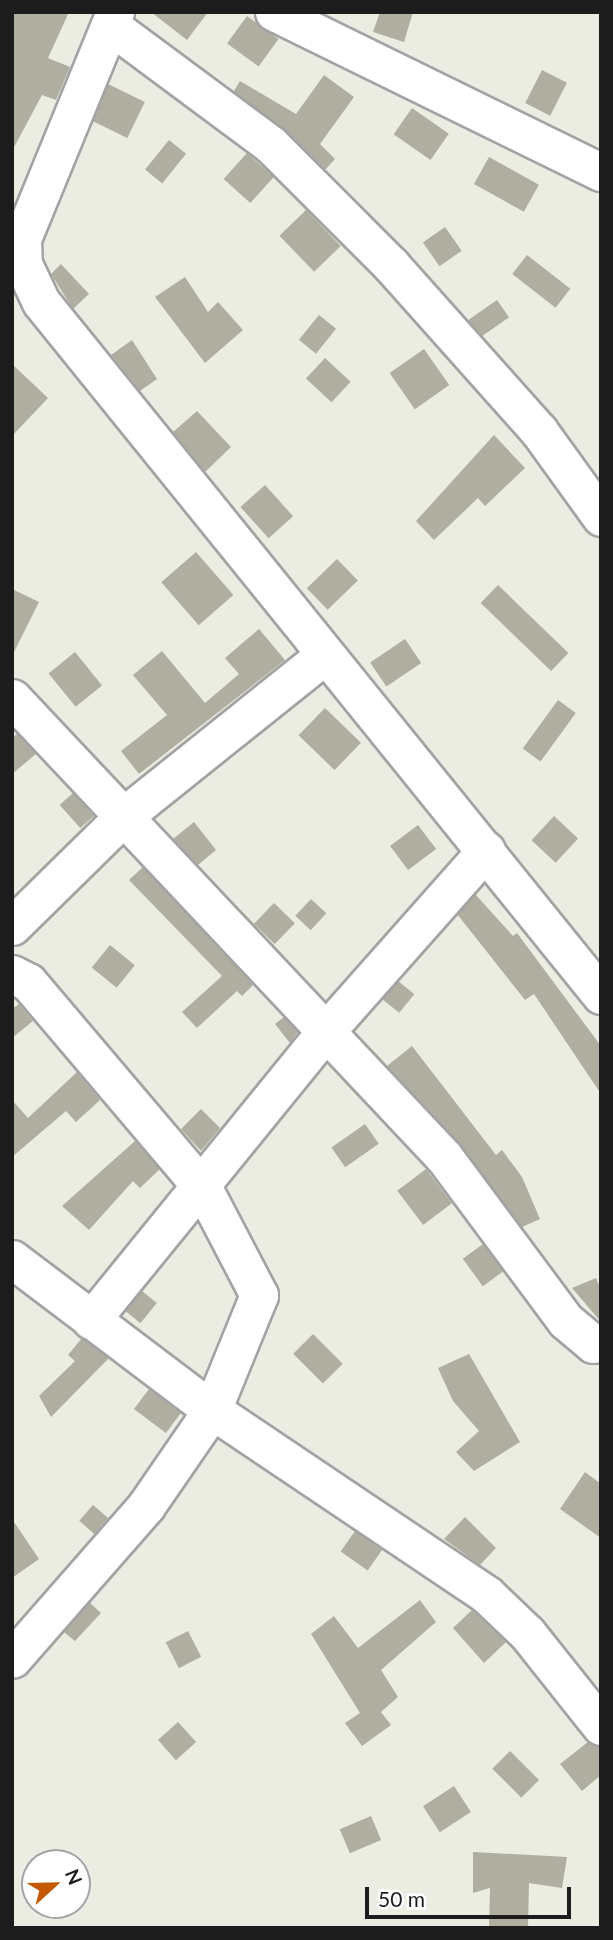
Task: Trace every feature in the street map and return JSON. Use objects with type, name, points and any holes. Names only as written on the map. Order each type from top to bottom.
[{"type":"street","points":[[274,12],[601,172]]},
{"type":"street","points":[[601,517],[539,431],[391,265],[271,145],[113,19],[22,239],[17,262],[41,302],[601,995]]},
{"type":"street","points":[[12,926],[125,815],[325,655]]},
{"type":"street","points":[[12,698],[444,1157],[566,1321],[593,1344],[601,1343]]},
{"type":"street","points":[[91,1320],[203,1188],[327,1030],[486,850]]},
{"type":"street","points":[[12,974],[28,982],[203,1188],[259,1295],[212,1410],[146,1506],[12,1659]]},
{"type":"street","points":[[12,1259],[212,1410],[486,1594],[527,1633],[601,1726]]},
{"type":"building","points":[[12,12],[69,12],[48,58],[70,67],[56,100],[42,95],[12,151]]},
{"type":"building","points":[[151,12],[208,12],[187,40]]},
{"type":"building","points":[[380,12],[413,12],[404,42],[373,32]]},
{"type":"building","points":[[247,16],[279,39],[259,66],[227,44]]},
{"type":"building","points":[[542,70],[567,83],[550,116],[525,103]]},
{"type":"building","points":[[324,75],[354,97],[320,144],[335,159],[325,170],[234,91],[240,81],[296,114]]},
{"type":"building","points":[[108,84],[145,102],[127,138],[90,120]]},
{"type":"building","points":[[412,108],[449,134],[431,160],[394,134]]},
{"type":"building","points":[[169,140],[186,154],[162,183],[145,170]]},
{"type":"building","points":[[247,153],[274,177],[250,203],[224,179]]},
{"type":"building","points":[[489,157],[539,185],[524,212],[474,184]]},
{"type":"building","points":[[306,210],[341,246],[314,272],[279,236]]},
{"type":"building","points":[[445,227],[462,251],[440,266],[423,242]]},
{"type":"building","points":[[527,255],[570,289],[556,308],[512,274]]},
{"type":"building","points":[[61,264],[89,294],[73,309],[51,274]]},
{"type":"building","points":[[185,277],[208,312],[218,302],[243,330],[205,363],[155,297]]},
{"type":"building","points":[[497,300],[509,317],[480,337],[468,320]]},
{"type":"building","points":[[319,315],[336,329],[316,354],[299,340]]},
{"type":"building","points":[[132,340],[157,379],[140,391],[111,355]]},
{"type":"building","points":[[424,349],[449,385],[415,409],[390,373]]},
{"type":"building","points":[[325,358],[351,382],[332,402],[306,378]]},
{"type":"building","points":[[12,364],[48,398],[12,436]]},
{"type":"building","points":[[197,411],[231,447],[205,472],[173,432]]},
{"type":"building","points":[[494,435],[525,468],[485,506],[478,498],[434,540],[416,521]]},
{"type":"building","points":[[265,485],[293,516],[269,538],[240,507]]},
{"type":"building","points":[[196,552],[233,595],[199,625],[161,582]]},
{"type":"building","points":[[337,559],[358,581],[328,610],[307,588]]},
{"type":"building","points":[[498,585],[568,653],[551,671],[481,603]]},
{"type":"building","points":[[12,589],[39,602],[12,656]]},
{"type":"building","points":[[259,629],[285,660],[139,774],[121,751],[167,715],[133,675],[162,651],[205,703],[239,674],[225,658]]},
{"type":"building","points":[[405,639],[421,663],[386,687],[370,662]]},
{"type":"building","points":[[75,652],[102,685],[76,707],[49,673]]},
{"type":"building","points":[[558,700],[576,713],[541,761],[523,749]]},
{"type":"building","points":[[325,708],[361,743],[335,770],[299,735]]},
{"type":"building","points":[[17,734],[36,754],[12,774],[12,738]]},
{"type":"building","points":[[73,793],[94,816],[80,828],[60,805]]},
{"type":"building","points":[[554,816],[578,839],[556,863],[531,840]]},
{"type":"building","points":[[194,822],[216,850],[198,865],[173,839]]},
{"type":"building","points":[[418,825],[436,849],[408,870],[390,846]]},
{"type":"building","points":[[143,867],[253,985],[242,996],[237,991],[197,1028],[182,1012],[222,976],[129,880]]},
{"type":"building","points":[[475,894],[513,936],[517,933],[601,1046],[601,1094],[534,994],[525,1000],[457,914]]},
{"type":"building","points":[[311,899],[326,913],[311,930],[295,916]]},
{"type":"building","points":[[274,903],[295,923],[275,944],[254,924]]},
{"type":"building","points":[[110,945],[135,965],[117,988],[92,968]]},
{"type":"building","points":[[398,981],[414,994],[399,1013],[383,1000]]},
{"type":"building","points":[[19,1004],[33,1021],[12,1038],[12,1009]]},
{"type":"building","points":[[284,1017],[298,1032],[290,1043],[275,1024]]},
{"type":"building","points":[[412,1046],[496,1155],[502,1150],[522,1177],[540,1219],[522,1227],[459,1143],[387,1066]]},
{"type":"building","points":[[77,1072],[100,1100],[76,1122],[66,1111],[12,1157],[12,1100],[28,1118]]},
{"type":"building","points":[[201,1109],[220,1128],[201,1151],[181,1129]]},
{"type":"building","points":[[365,1124],[379,1144],[345,1167],[331,1148]]},
{"type":"building","points":[[135,1141],[160,1169],[140,1188],[133,1181],[89,1230],[62,1206]]},
{"type":"building","points":[[426,1169],[452,1203],[423,1225],[397,1191]]},
{"type":"building","points":[[483,1244],[503,1272],[483,1286],[463,1259]]},
{"type":"building","points":[[596,1278],[601,1290],[601,1322],[572,1288]]},
{"type":"building","points":[[142,1291],[157,1303],[140,1323],[126,1311]]},
{"type":"building","points":[[313,1334],[343,1364],[323,1383],[293,1354]]},
{"type":"building","points":[[82,1338],[109,1358],[51,1417],[39,1396],[75,1361],[68,1355]]},
{"type":"building","points":[[469,1354],[520,1442],[474,1471],[456,1452],[479,1431],[453,1401],[438,1368]]},
{"type":"building","points":[[149,1389],[181,1413],[166,1433],[134,1409]]},
{"type":"building","points":[[585,1472],[601,1484],[601,1538],[560,1509]]},
{"type":"building","points":[[93,1505],[108,1518],[94,1534],[79,1521]]},
{"type":"building","points":[[465,1517],[496,1548],[480,1565],[444,1539]]},
{"type":"building","points":[[12,1519],[39,1559],[12,1578]]},
{"type":"building","points":[[355,1531],[382,1550],[368,1570],[341,1551]]},
{"type":"building","points":[[420,1600],[436,1622],[381,1670],[398,1697],[381,1712],[391,1725],[362,1746],[345,1723],[360,1713],[311,1634],[334,1616],[358,1648]]},
{"type":"building","points":[[89,1602],[101,1613],[75,1641],[64,1632]]},
{"type":"building","points":[[472,1610],[506,1642],[484,1663],[453,1628]]},
{"type":"building","points":[[188,1631],[201,1657],[179,1668],[166,1642]]},
{"type":"building","points":[[178,1722],[196,1742],[176,1760],[158,1740]]},
{"type":"building","points":[[588,1742],[601,1746],[601,1775],[582,1791],[560,1764]]},
{"type":"building","points":[[510,1751],[539,1780],[521,1798],[492,1769]]},
{"type":"building","points":[[454,1786],[471,1812],[440,1832],[423,1806]]},
{"type":"building","points":[[371,1816],[381,1840],[350,1853],[340,1829]]},
{"type":"building","points":[[473,1852],[567,1857],[562,1888],[529,1883],[528,1928],[489,1928],[490,1888],[473,1893]]}]
